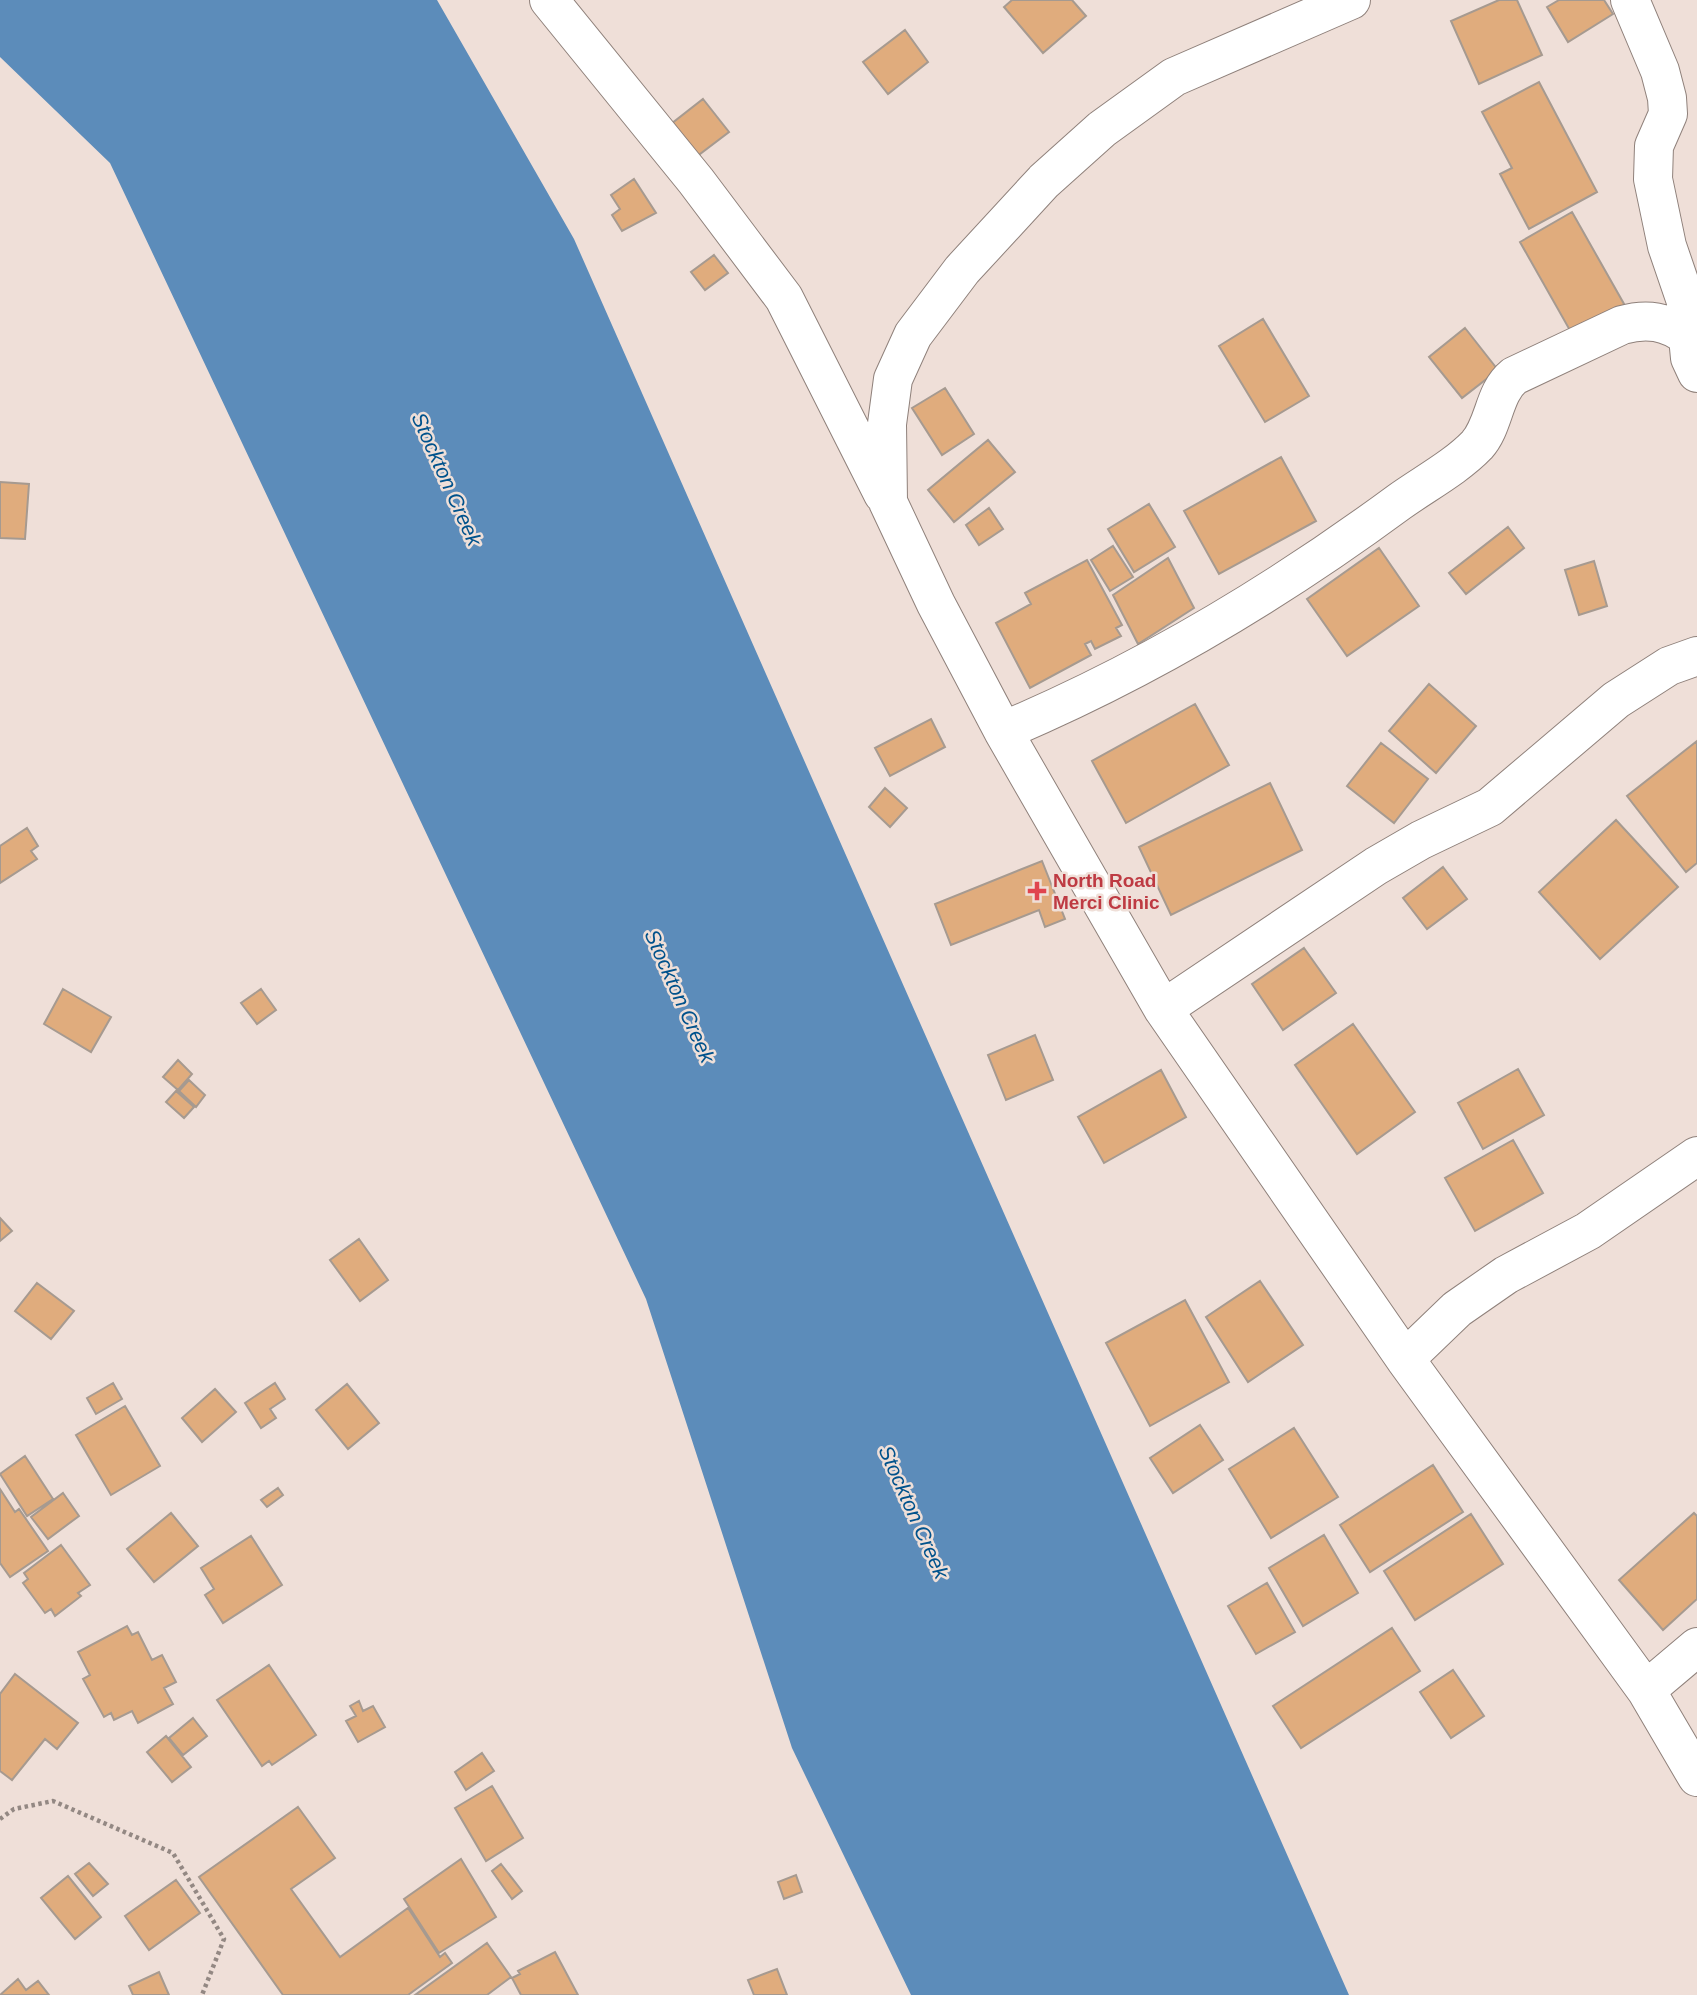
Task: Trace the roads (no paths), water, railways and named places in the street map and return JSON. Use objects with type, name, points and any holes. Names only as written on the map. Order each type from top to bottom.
[{"type":"street","points":[[549,0],[696,181],[784,298],[936,604],[1003,732],[1163,1009],[1405,1359],[1646,1690],[1697,1777]]},
{"type":"street","points":[[887,502],[887,424],[893,379],[913,335],[980,250],[1044,181],[1102,129],[1174,77],[1351,0]]},
{"type":"street","points":[[1630,0],[1660,71],[1667,98],[1668,114],[1654,146],[1652,162],[1656,202],[1664,235],[1691,316],[1692,355]]},
{"type":"street","points":[[1003,732],[1084,697],[1347,541],[1476,446],[1493,419],[1505,383],[1514,376],[1622,325],[1641,320],[1669,324],[1692,355]]},
{"type":"street","points":[[1163,1009],[1376,866],[1421,840],[1490,807],[1616,701],[1669,666],[1697,656]]},
{"type":"street","points":[[1405,1359],[1457,1309],[1506,1275],[1588,1231],[1697,1156]]},
{"type":"street","points":[[1646,1690],[1697,1647]]},
{"type":"water","name":"Stockton Creek","points":[[0,0],[437,0],[574,239],[1349,1995],[911,1995],[792,1748],[646,1299],[110,163],[0,57]]},
{"type":"place","name":"North Road Merci Clinic","points":[[1037,891]]}]
